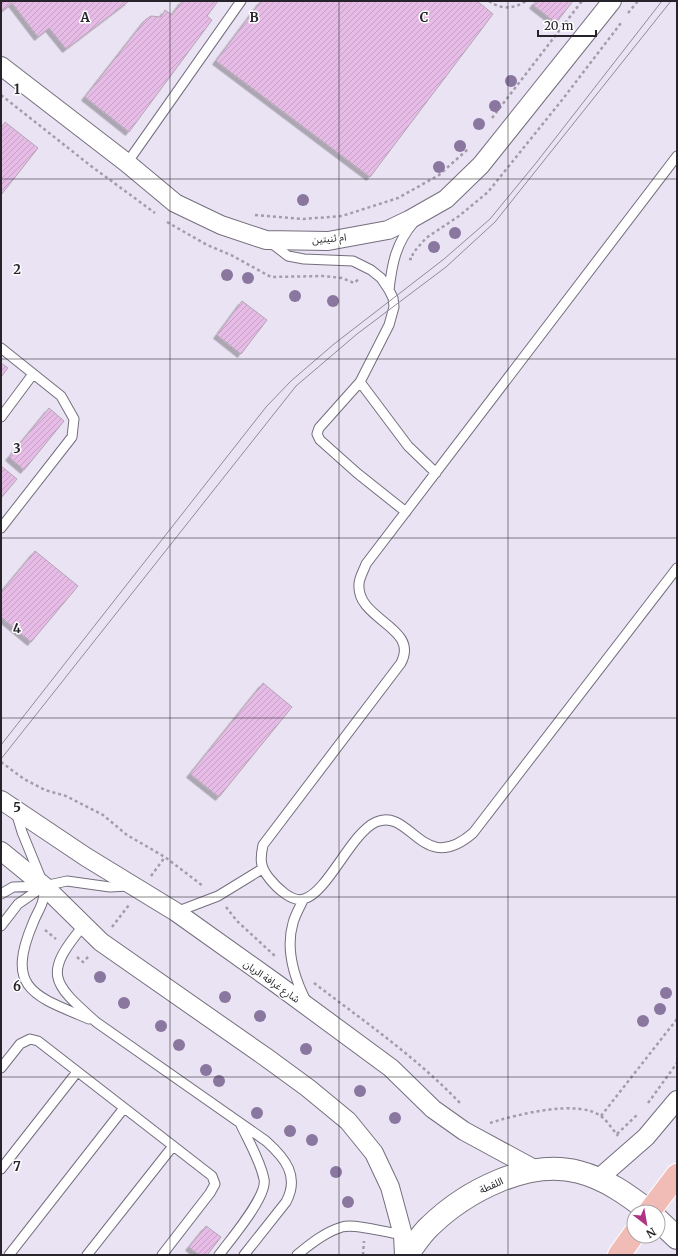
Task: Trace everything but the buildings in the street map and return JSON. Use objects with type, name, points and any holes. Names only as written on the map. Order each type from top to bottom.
[{"type":"main road","name":"اللقطة","points":[[405,1245],[429,1227],[460,1200],[496,1181],[536,1170],[557,1169],[578,1172],[598,1179],[626,1192],[640,1204]]},
{"type":"main road","name":"اللقطة","points":[[656,1204],[677,1174]]},
{"type":"main road","points":[[666,1228],[677,1238]]},
{"type":"main road","points":[[619,1255],[627,1244]]},
{"type":"street","name":"ام ثنيتين","points":[[1,66],[127,162],[175,203],[221,225],[266,240],[328,241],[388,230],[446,199],[481,165],[612,1]]},
{"type":"street","name":"شارع غرافة الريان","points":[[1,800],[86,857],[176,912],[310,1008],[390,1068],[433,1109],[464,1130],[536,1170]]},
{"type":"street","points":[[1,851],[44,886],[101,942],[290,1075],[348,1122],[374,1153],[390,1187],[405,1245],[404,1255]]},
{"type":"street","points":[[598,1179],[631,1152],[667,1114],[677,1100]]},
{"type":"lane","points":[[127,162],[241,1]]},
{"type":"lane","points":[[303,900],[291,898],[270,881],[262,869],[260,857],[263,845],[401,663],[405,655],[404,644],[400,636],[372,612],[361,599],[359,584],[366,564],[677,156]]},
{"type":"lane","points":[[389,290],[391,270],[402,237],[424,212]]},
{"type":"lane","points":[[266,240],[288,256],[304,259],[353,261],[371,270],[381,278],[389,290],[394,307],[389,325],[360,382],[319,428],[317,434],[320,440],[357,473],[406,512]]},
{"type":"lane","points":[[1,348],[61,396],[74,419],[72,437],[1,528]]},
{"type":"lane","points":[[1,417],[34,374]]},
{"type":"lane","points":[[360,382],[408,446],[436,474]]},
{"type":"lane","points":[[310,1008],[298,983],[289,948],[293,922],[303,900],[315,893],[364,831],[376,822],[388,820],[398,823],[430,847],[444,848],[462,843],[473,833],[677,568]]},
{"type":"lane","points":[[16,810],[22,832],[44,886],[43,905],[33,922],[23,951],[21,969],[27,983],[36,994],[48,1002],[96,1022]]},
{"type":"lane","points":[[176,912],[218,896],[262,869]]},
{"type":"lane","points":[[1,894],[13,887],[44,886],[67,880],[110,887],[133,886]]},
{"type":"lane","points":[[1,926],[18,904],[44,886]]},
{"type":"lane","points":[[84,925],[66,948],[58,965],[57,980],[70,999],[96,1022],[266,1141],[277,1151],[291,1174],[291,1192],[286,1202],[244,1255]]},
{"type":"lane","points":[[1,1068],[20,1044],[30,1038],[38,1041],[212,1176],[215,1184],[210,1193],[162,1255]]},
{"type":"lane","points":[[1,1169],[77,1072]]},
{"type":"lane","points":[[9,1255],[124,1108]]},
{"type":"lane","points":[[220,1255],[259,1198],[265,1180],[258,1159],[241,1123]]},
{"type":"lane","points":[[87,1255],[173,1146]]},
{"type":"lane","points":[[297,1255],[314,1240],[343,1226],[366,1228],[405,1245]]},
{"type":"path","points":[[489,1],[501,8],[511,8],[526,1]]},
{"type":"path","points":[[488,123],[582,1]]},
{"type":"path","points":[[394,259],[412,259],[413,253],[426,238],[459,216],[488,192],[562,100],[638,1]]},
{"type":"path","points":[[1,95],[91,166],[156,214]]},
{"type":"path","points":[[252,215],[303,219],[342,216],[398,198],[439,175],[470,148]]},
{"type":"path","points":[[162,218],[178,230],[231,255],[271,277],[323,276],[342,278],[354,283],[371,270]]},
{"type":"path","points":[[1,762],[24,780],[45,790],[66,796],[103,815],[128,835],[165,857],[218,896],[237,921],[280,960],[294,967],[367,1022],[412,1058],[463,1106]]},
{"type":"path","points":[[33,922],[84,962],[101,942]]},
{"type":"path","points":[[601,1116],[677,1019]]},
{"type":"path","points":[[646,1105],[677,1063]]},
{"type":"path","points":[[464,1130],[521,1114],[576,1108],[601,1116],[631,1152]]},
{"type":"path","points":[[616,1134],[642,1111]]},
{"type":"tram line","points":[[1,745],[266,407],[291,381],[334,344],[444,259],[490,219],[536,163],[662,1]]},
{"type":"tram line","points":[[1,759],[296,386],[357,334],[446,267],[495,222],[671,1]]}]
